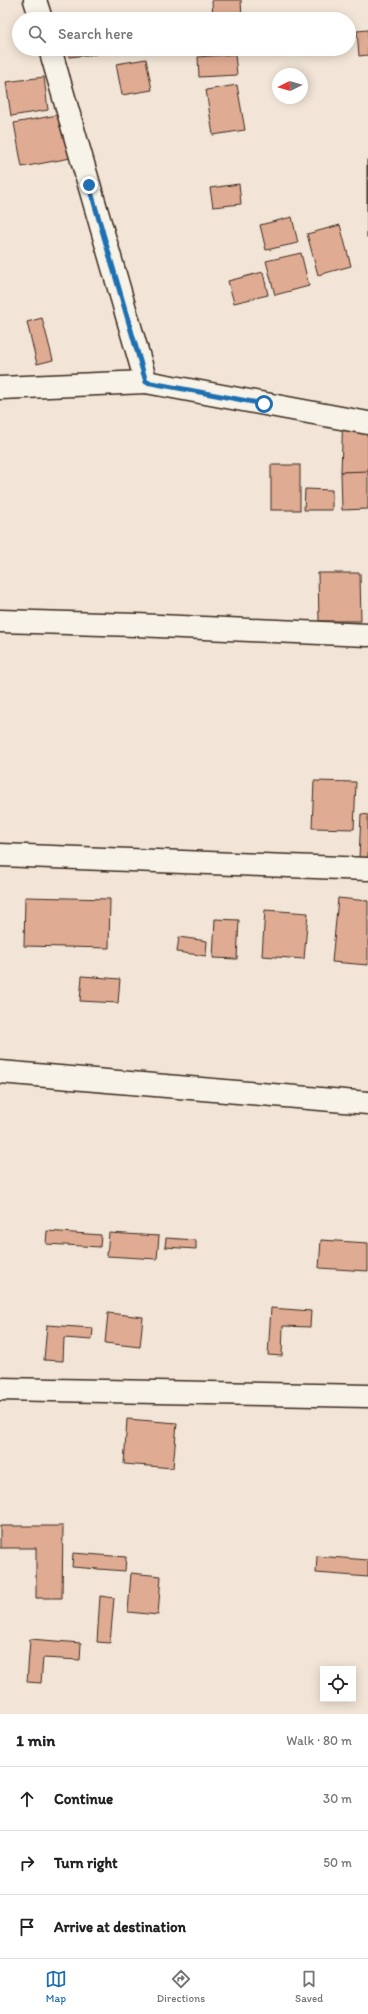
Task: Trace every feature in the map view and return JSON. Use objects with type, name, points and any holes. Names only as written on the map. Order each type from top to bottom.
[{"type":"street","points":[[36,0],[39,12]]},
{"type":"street","points":[[52,56],[146,382]]},
{"type":"street","points":[[0,388],[146,382],[368,423]]},
{"type":"street","points":[[0,621],[368,635]]},
{"type":"street","points":[[0,855],[368,869]]},
{"type":"street","points":[[0,1072],[368,1103]]},
{"type":"street","points":[[0,1389],[368,1396]]},
{"type":"building","points":[[212,0],[241,0],[242,12],[213,12]]},
{"type":"building","points":[[368,30],[368,55],[359,56],[357,31]]},
{"type":"building","points":[[235,56],[237,75],[199,77],[198,57]]},
{"type":"building","points":[[146,59],[152,90],[122,95],[116,64]]},
{"type":"building","points":[[44,77],[48,110],[11,116],[6,82]]},
{"type":"building","points":[[237,85],[245,130],[213,135],[206,90]]},
{"type":"building","points":[[79,111],[87,155],[22,167],[14,123]]},
{"type":"building","points":[[368,160],[368,237],[367,237]]},
{"type":"building","points":[[239,184],[241,204],[213,207],[210,188]]},
{"type":"building","points":[[292,217],[298,243],[266,250],[260,225]]},
{"type":"building","points":[[340,225],[351,266],[318,275],[307,234]]},
{"type":"building","points":[[301,253],[309,286],[275,295],[266,261]]},
{"type":"building","points":[[263,272],[268,295],[234,303],[228,281]]},
{"type":"building","points":[[42,318],[53,360],[37,364],[27,322]]},
{"type":"building","points":[[343,413],[368,413],[368,472],[341,472]]},
{"type":"building","points":[[271,465],[300,465],[300,510],[271,510]]},
{"type":"building","points":[[368,471],[368,509],[342,510],[341,472]]},
{"type":"building","points":[[305,489],[332,490],[332,510],[304,510]]},
{"type":"building","points":[[318,573],[360,573],[361,621],[319,621]]},
{"type":"building","points":[[314,781],[356,782],[354,829],[312,828]]},
{"type":"building","points":[[361,814],[368,815],[368,859],[359,858]]},
{"type":"building","points":[[25,897],[110,899],[109,948],[24,946]]},
{"type":"building","points":[[338,898],[368,901],[368,965],[332,962]]},
{"type":"building","points":[[265,910],[308,913],[304,959],[262,956]]},
{"type":"building","points":[[215,919],[239,920],[237,959],[213,958]]},
{"type":"building","points":[[179,937],[207,941],[206,956],[177,952]]},
{"type":"building","points":[[82,976],[120,979],[118,1003],[80,1001]]},
{"type":"building","points":[[47,1231],[101,1235],[100,1247],[46,1244]]},
{"type":"building","points":[[109,1233],[159,1236],[157,1259],[107,1256]]},
{"type":"building","points":[[166,1238],[196,1240],[196,1249],[165,1247]]},
{"type":"building","points":[[321,1240],[368,1243],[368,1271],[319,1268]]},
{"type":"building","points":[[271,1308],[311,1311],[310,1327],[283,1326],[282,1356],[268,1355]]},
{"type":"building","points":[[108,1313],[143,1317],[140,1347],[105,1343]]},
{"type":"building","points":[[47,1325],[93,1328],[92,1340],[64,1338],[63,1361],[44,1360]]},
{"type":"building","points":[[127,1419],[177,1423],[173,1468],[124,1464]]},
{"type":"building","points":[[0,1526],[63,1526],[62,1598],[36,1598],[36,1548],[0,1548]]},
{"type":"building","points":[[73,1553],[126,1557],[125,1571],[72,1567]]},
{"type":"building","points":[[317,1556],[368,1560],[368,1577],[316,1573]]},
{"type":"building","points":[[131,1573],[161,1576],[158,1615],[128,1612]]},
{"type":"building","points":[[100,1596],[114,1598],[110,1643],[97,1642]]},
{"type":"building","points":[[30,1639],[81,1643],[80,1660],[43,1658],[41,1683],[27,1682]]},
{"type":"route","points":[[89,185],[146,382],[264,404]]}]
